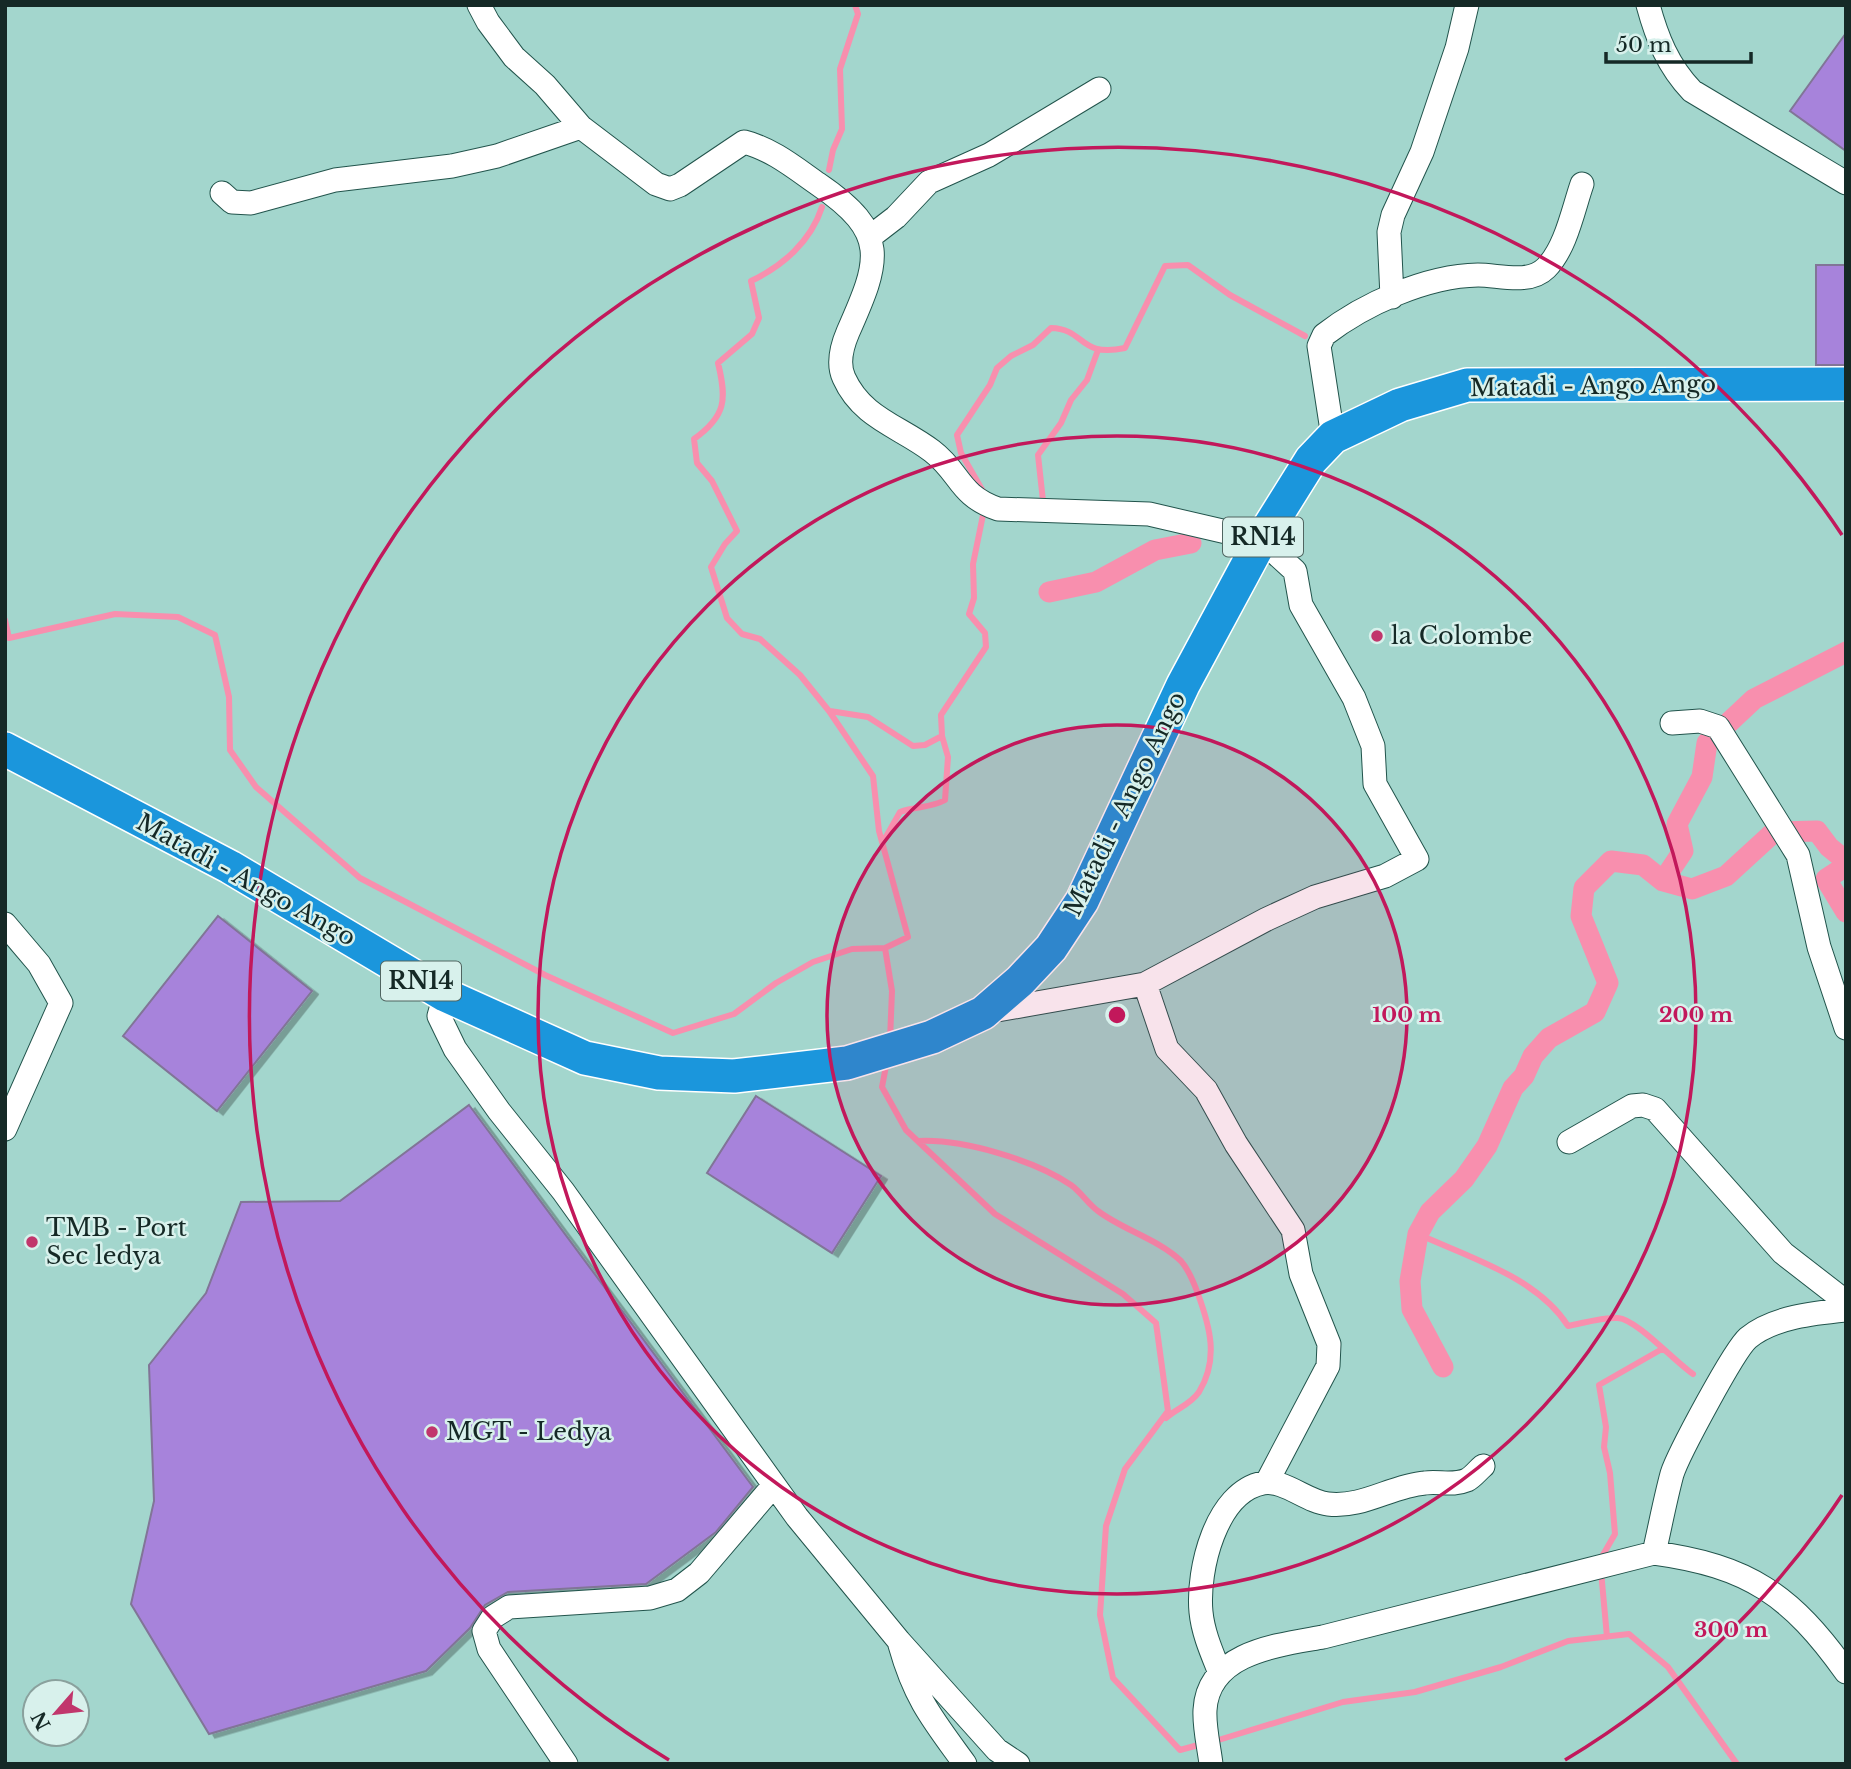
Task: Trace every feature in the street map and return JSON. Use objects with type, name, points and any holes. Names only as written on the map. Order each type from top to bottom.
[{"type":"highway","name":"Matadi - Ango Ango","points":[[5,749],[230,867],[445,995],[586,1058],[659,1073],[734,1076],[847,1063],[932,1037],[983,1013],[1020,981],[1051,948],[1082,901],[1184,685],[1261,540],[1311,460],[1333,437],[1400,405],[1467,385],[1846,384]]},
{"type":"street","points":[[479,5],[514,57],[545,85],[581,127],[656,184],[670,189],[744,142],[760,146],[837,196],[860,217],[870,237],[874,262],[867,288],[841,348],[842,375],[857,402],[882,424],[917,440],[940,457],[978,502],[998,509],[1149,514],[1261,540],[1295,571],[1301,605],[1354,698],[1373,747],[1375,784],[1417,859],[1385,876],[1315,897],[1267,919],[1145,984],[983,1013]]},
{"type":"street","points":[[1392,297],[1389,232],[1393,215],[1422,152],[1457,48],[1467,5]]},
{"type":"street","points":[[1648,5],[1661,46],[1674,72],[1692,91],[1846,183]]},
{"type":"street","points":[[870,237],[896,217],[929,182],[989,155],[1099,89]]},
{"type":"street","points":[[222,193],[232,202],[251,203],[335,180],[452,166],[497,156],[581,127]]},
{"type":"street","points":[[1333,437],[1318,345],[1324,335],[1337,325],[1392,297],[1439,281],[1476,275],[1532,276],[1545,268],[1559,248],[1582,184]]},
{"type":"street","points":[[1672,723],[1700,721],[1718,727],[1798,855],[1819,947],[1846,1028]]},
{"type":"street","points":[[5,924],[39,964],[61,1003],[5,1129]]},
{"type":"street","points":[[1145,984],[1167,1049],[1206,1090],[1236,1144],[1293,1230],[1301,1273],[1329,1344],[1328,1366],[1267,1482]]},
{"type":"street","points":[[445,995],[439,1016],[455,1049],[499,1111],[563,1191],[774,1485],[899,1641],[997,1750],[1018,1764]]},
{"type":"street","points":[[1569,1142],[1632,1106],[1643,1105],[1655,1109],[1783,1253],[1846,1302]]},
{"type":"street","points":[[1654,1553],[1673,1471],[1728,1367],[1748,1339],[1769,1325],[1818,1313],[1846,1310]]},
{"type":"street","points":[[1220,1672],[1206,1639],[1201,1610],[1207,1556],[1216,1527],[1230,1503],[1247,1487],[1267,1482],[1325,1504],[1354,1505],[1424,1483],[1452,1483],[1469,1479],[1483,1466]]},
{"type":"street","points":[[566,1764],[489,1649],[484,1632],[493,1617],[509,1607],[582,1600],[650,1598],[677,1590],[699,1573],[774,1485]]},
{"type":"street","points":[[1211,1760],[1205,1710],[1210,1690],[1220,1672],[1237,1660],[1273,1647],[1359,1629],[1654,1553],[1696,1559],[1732,1569],[1763,1585],[1800,1615],[1846,1672]]},
{"type":"street","points":[[899,1641],[911,1684],[923,1706],[965,1764]]},
{"type":"building","points":[[1846,33],[1846,151],[1790,111]]},
{"type":"building","points":[[1816,265],[1846,265],[1846,365],[1816,365]]},
{"type":"building","points":[[218,916],[312,991],[217,1111],[123,1036]]},
{"type":"building","points":[[756,1096],[881,1176],[832,1253],[707,1173]]},
{"type":"building","name":"MGT - Ledya","points":[[469,1105],[753,1487],[716,1532],[646,1584],[508,1592],[485,1605],[470,1628],[426,1671],[209,1734],[131,1604],[154,1501],[149,1365],[206,1293],[241,1202],[340,1201]]},
{"type":"waterway","points":[[829,170],[833,150],[842,129],[840,69],[858,14],[855,5]]},
{"type":"waterway","points":[[822,207],[811,231],[794,251],[774,268],[751,281],[759,318],[752,334],[718,363],[723,387],[721,406],[713,423],[694,439],[697,463],[712,481],[737,531],[725,544],[711,567],[727,618],[742,634],[760,639],[800,675],[829,711],[873,776],[879,831],[908,937],[885,948]]},
{"type":"waterway","points":[[984,493],[961,453],[957,435],[990,385],[997,368],[1011,356],[1033,345],[1051,328],[1071,333],[1099,349],[1125,348],[1165,266],[1188,265],[1230,295],[1305,336]]},
{"type":"waterway","points":[[1043,501],[1038,455],[1061,423],[1071,400],[1087,380],[1098,350]]},
{"type":"waterway","points":[[883,842],[900,812],[945,800],[948,757],[942,736],[941,715],[986,647],[985,633],[969,614],[974,598],[973,564],[983,515]]},
{"type":"waterway","points":[[1049,592],[1096,582],[1155,550],[1191,543]]},
{"type":"waterway","points":[[5,620],[9,638],[115,614],[178,617],[215,635],[229,697],[230,750],[256,787],[360,878],[545,975],[673,1033],[734,1014],[776,983],[813,962],[852,949],[885,948],[892,991],[890,1040]]},
{"type":"waterway","points":[[1663,881],[1683,851],[1677,824],[1702,777],[1707,743],[1754,699],[1846,652]]},
{"type":"waterway","points":[[830,711],[868,717],[913,746],[925,745],[942,736]]},
{"type":"waterway","points":[[1443,1367],[1412,1309],[1410,1281],[1418,1234],[1430,1212],[1464,1179],[1487,1146],[1513,1088],[1524,1076],[1533,1056],[1549,1038],[1595,1012],[1608,983],[1581,916],[1584,888],[1611,861],[1643,865],[1663,881],[1692,889],[1726,876],[1774,832],[1817,831],[1829,847],[1846,861]]},
{"type":"waterway","points":[[1846,866],[1826,879],[1846,912]]},
{"type":"waterway","points":[[887,1061],[882,1087],[906,1130],[995,1214],[1123,1294],[1156,1323],[1168,1411],[1125,1469],[1106,1526],[1100,1615],[1113,1678],[1180,1750],[1202,1744]]},
{"type":"waterway","points":[[919,1141],[977,1147],[1038,1167],[1071,1185],[1108,1218],[1162,1247],[1181,1261],[1191,1277],[1202,1306],[1209,1331],[1211,1355],[1199,1392],[1166,1418]]},
{"type":"waterway","points":[[1418,1234],[1520,1281],[1539,1294],[1568,1326],[1606,1318],[1626,1320],[1693,1374]]},
{"type":"waterway","points":[[1600,1560],[1615,1534],[1610,1473],[1604,1447],[1606,1427],[1599,1385],[1662,1349]]},
{"type":"waterway","points":[[1601,1571],[1607,1637]]},
{"type":"waterway","points":[[1212,1742],[1343,1702],[1415,1692],[1501,1667],[1568,1641],[1629,1634],[1668,1667],[1737,1764]]},
{"type":"place","name":"la Colombe","points":[[1377,636]]},
{"type":"place","name":"TMB - Port Sec ledya","points":[[32,1242]]},
{"type":"place","name":"MGT - Ledya","points":[[432,1432]]}]
